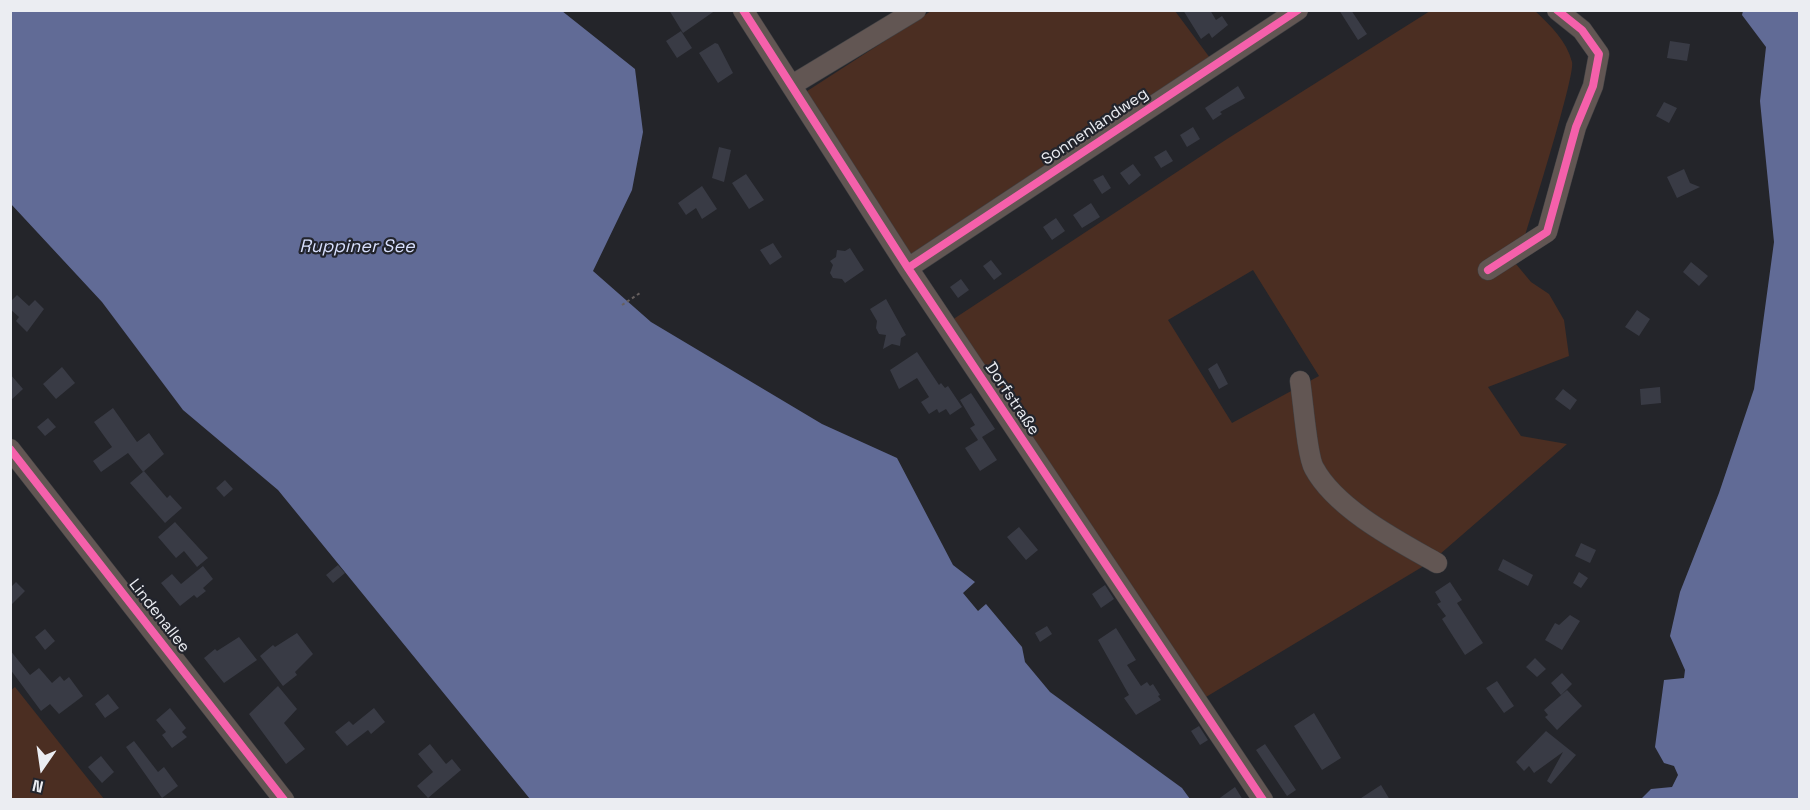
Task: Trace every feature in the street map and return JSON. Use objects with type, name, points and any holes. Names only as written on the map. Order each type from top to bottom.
[{"type":"street","name":"Dorfstraße","points":[[743,10],[908,268],[1263,800]]},
{"type":"street","points":[[792,85],[916,10]]},
{"type":"street","name":"Sonnenlandweg","points":[[908,268],[1298,10]]},
{"type":"street","points":[[1488,270],[1547,232],[1576,127],[1593,86],[1599,54],[1582,30],[1557,10]]},
{"type":"street","points":[[1300,381],[1313,467],[1340,500],[1397,541],[1437,563]]},
{"type":"street","name":"Lindenallee","points":[[10,449],[284,800]]},
{"type":"path","points":[[622,305],[640,293]]},
{"type":"shaded area","points":[[931,11],[1175,11],[1213,62],[908,266],[801,95]]},
{"type":"shaded area","points":[[1430,11],[1535,11],[1562,40],[1572,62],[1558,125],[1516,264],[1531,282],[1549,294],[1564,320],[1569,356],[1488,387],[1521,436],[1567,444],[1432,561],[1201,700],[952,320],[1227,139]],"holes":[[[1253,270],[1319,376],[1232,423],[1168,320]]]},
{"type":"shaded area","points":[[15,687],[104,799],[11,799],[10,691]]},
{"type":"water","name":"Ruppiner See","points":[[10,11],[562,11],[635,69],[643,132],[632,190],[593,271],[651,322],[822,424],[897,458],[953,565],[975,582],[963,593],[978,611],[986,604],[1022,647],[1025,662],[1050,692],[1182,788],[1190,799],[530,799],[278,490],[183,410],[102,302],[11,204]]},
{"type":"water","points":[[1743,11],[1799,11],[1799,799],[1641,799],[1651,789],[1672,787],[1678,775],[1674,766],[1664,763],[1655,747],[1664,680],[1684,678],[1685,670],[1670,636],[1680,592],[1719,493],[1754,389],[1774,242],[1760,101],[1766,47],[1742,15]]},
{"type":"building","points":[[669,10],[716,10],[683,33]]},
{"type":"building","points":[[1183,10],[1210,10],[1216,20],[1222,16],[1228,25],[1212,38],[1209,33],[1201,39]]},
{"type":"building","points":[[1339,10],[1351,10],[1367,34],[1358,40]]},
{"type":"building","points":[[681,31],[692,48],[677,58],[666,41]]},
{"type":"building","points":[[1670,41],[1690,44],[1687,61],[1667,58]]},
{"type":"building","points":[[715,43],[718,44],[733,73],[718,83],[699,53]]},
{"type":"building","points":[[1238,86],[1245,98],[1220,112],[1222,114],[1213,120],[1205,108]]},
{"type":"building","points":[[1664,102],[1677,108],[1669,123],[1656,116]]},
{"type":"building","points":[[1193,127],[1200,139],[1187,147],[1180,135]]},
{"type":"building","points":[[719,147],[731,150],[724,182],[712,178]]},
{"type":"building","points":[[1166,150],[1173,161],[1161,168],[1154,157]]},
{"type":"building","points":[[1133,164],[1141,175],[1129,185],[1120,173]]},
{"type":"building","points":[[1684,169],[1690,183],[1700,187],[1677,198],[1667,177]]},
{"type":"building","points":[[746,174],[764,200],[749,209],[732,183]]},
{"type":"building","points":[[1103,175],[1111,188],[1102,194],[1093,180]]},
{"type":"building","points":[[702,186],[717,209],[702,219],[696,208],[686,215],[678,203]]},
{"type":"building","points":[[1091,203],[1100,217],[1082,228],[1073,215]]},
{"type":"building","points":[[1056,218],[1065,231],[1052,240],[1043,227]]},
{"type":"building","points":[[773,243],[782,257],[770,265],[760,250]]},
{"type":"building","points":[[850,248],[864,270],[845,283],[842,279],[833,278],[830,273],[833,265],[830,261],[836,257],[837,250],[845,251]]},
{"type":"building","points":[[991,260],[1002,274],[994,280],[983,266]]},
{"type":"building","points":[[1691,262],[1708,276],[1699,286],[1683,272]]},
{"type":"building","points":[[961,279],[969,290],[958,298],[950,287]]},
{"type":"building","points":[[17,295],[29,306],[35,300],[44,309],[27,332],[16,321],[19,317],[10,309],[10,302]]},
{"type":"building","points":[[886,299],[906,335],[901,338],[900,346],[892,344],[883,349],[886,335],[879,334],[876,328],[877,321],[870,309]]},
{"type":"building","points":[[1637,310],[1650,319],[1639,336],[1625,327]]},
{"type":"building","points":[[917,352],[939,385],[941,383],[945,388],[948,386],[962,407],[950,415],[946,409],[939,413],[937,409],[929,414],[921,402],[929,397],[917,378],[899,389],[890,370]]},
{"type":"building","points":[[1217,363],[1228,384],[1219,389],[1208,369]]},
{"type":"building","points":[[62,367],[75,383],[56,399],[43,384]]},
{"type":"building","points":[[10,374],[23,389],[10,401]]},
{"type":"building","points":[[1660,387],[1661,403],[1641,405],[1640,389]]},
{"type":"building","points":[[1563,389],[1577,400],[1570,410],[1555,399]]},
{"type":"building","points":[[971,393],[995,429],[982,437],[997,460],[980,471],[965,448],[978,440],[970,428],[975,425],[960,400]]},
{"type":"building","points":[[113,408],[137,442],[149,433],[164,454],[143,472],[128,453],[101,472],[93,461],[112,447],[94,422]]},
{"type":"building","points":[[48,418],[56,427],[45,436],[37,427]]},
{"type":"building","points":[[144,471],[167,498],[170,495],[182,508],[165,523],[130,483]]},
{"type":"building","points":[[225,480],[233,489],[224,497],[216,488]]},
{"type":"building","points":[[175,522],[208,558],[197,567],[184,551],[176,558],[158,537]]},
{"type":"building","points":[[1019,527],[1038,550],[1026,560],[1007,537]]},
{"type":"building","points":[[1581,543],[1596,550],[1590,563],[1575,556]]},
{"type":"building","points":[[1503,559],[1533,575],[1528,586],[1498,570]]},
{"type":"building","points":[[338,565],[345,573],[333,583],[326,575]]},
{"type":"building","points":[[203,566],[213,579],[203,588],[206,591],[197,598],[194,595],[180,606],[161,583],[172,574],[181,584]]},
{"type":"building","points":[[1579,572],[1588,578],[1581,588],[1573,583]]},
{"type":"building","points":[[16,582],[25,591],[10,606],[10,588]]},
{"type":"building","points":[[1450,582],[1462,600],[1457,603],[1483,643],[1465,655],[1442,619],[1446,616],[1437,604],[1441,602],[1435,592]]},
{"type":"building","points":[[1105,585],[1114,599],[1101,608],[1092,594]]},
{"type":"building","points":[[1570,615],[1580,621],[1562,650],[1545,640],[1555,623],[1559,625]]},
{"type":"building","points":[[1047,626],[1052,634],[1040,642],[1035,633]]},
{"type":"building","points":[[1116,628],[1136,660],[1127,665],[1141,686],[1147,682],[1150,686],[1153,684],[1160,695],[1158,696],[1161,700],[1136,715],[1124,698],[1129,695],[1098,640]]},
{"type":"building","points":[[45,629],[55,641],[45,650],[35,637]]},
{"type":"building","points":[[297,633],[313,654],[295,672],[297,675],[283,686],[260,656],[273,645],[275,647]]},
{"type":"building","points":[[239,637],[257,660],[224,683],[204,658],[215,649],[217,651]]},
{"type":"building","points":[[10,650],[30,675],[39,668],[52,683],[60,676],[64,681],[69,677],[83,696],[59,714],[50,704],[41,711],[10,669]]},
{"type":"building","points":[[1535,658],[1546,669],[1537,677],[1526,667]]},
{"type":"building","points":[[1562,673],[1572,684],[1561,695],[1551,683]]},
{"type":"building","points":[[1497,681],[1514,706],[1504,713],[1486,688]]},
{"type":"building","points":[[278,686],[297,709],[284,723],[305,749],[286,764],[249,714]]},
{"type":"building","points":[[1567,690],[1582,706],[1557,730],[1545,717],[1548,715],[1544,710]]},
{"type":"building","points":[[108,694],[119,708],[105,718],[95,704]]},
{"type":"building","points":[[170,708],[186,728],[182,732],[187,737],[172,748],[162,735],[166,732],[156,720]]},
{"type":"building","points":[[374,708],[385,722],[371,734],[368,730],[347,746],[335,732],[349,721],[353,725]]},
{"type":"building","points":[[1314,713],[1341,758],[1322,770],[1294,726]]},
{"type":"building","points":[[1199,726],[1208,740],[1200,745],[1191,731]]},
{"type":"building","points":[[1546,731],[1576,755],[1551,784],[1547,781],[1563,752],[1534,773],[1529,766],[1524,771],[1516,762]]},
{"type":"building","points":[[134,741],[158,772],[164,767],[178,786],[162,798],[126,747]]},
{"type":"building","points":[[430,744],[446,764],[452,759],[461,770],[428,798],[417,786],[433,772],[418,754]]},
{"type":"building","points":[[1265,744],[1296,790],[1287,796],[1256,750]]},
{"type":"building","points":[[101,756],[114,772],[102,783],[88,767]]},
{"type":"building","points":[[1381,785],[1390,800],[1358,800]]},
{"type":"building","points":[[1235,787],[1243,800],[1217,800]]},
{"type":"cycle path","points":[[743,10],[908,268],[1263,800]]},
{"type":"cycle path","points":[[908,268],[1298,10]]},
{"type":"cycle path","points":[[1488,270],[1547,232],[1576,127],[1593,86],[1599,54],[1582,30],[1557,10]]},
{"type":"cycle path","points":[[10,449],[284,800]]}]
